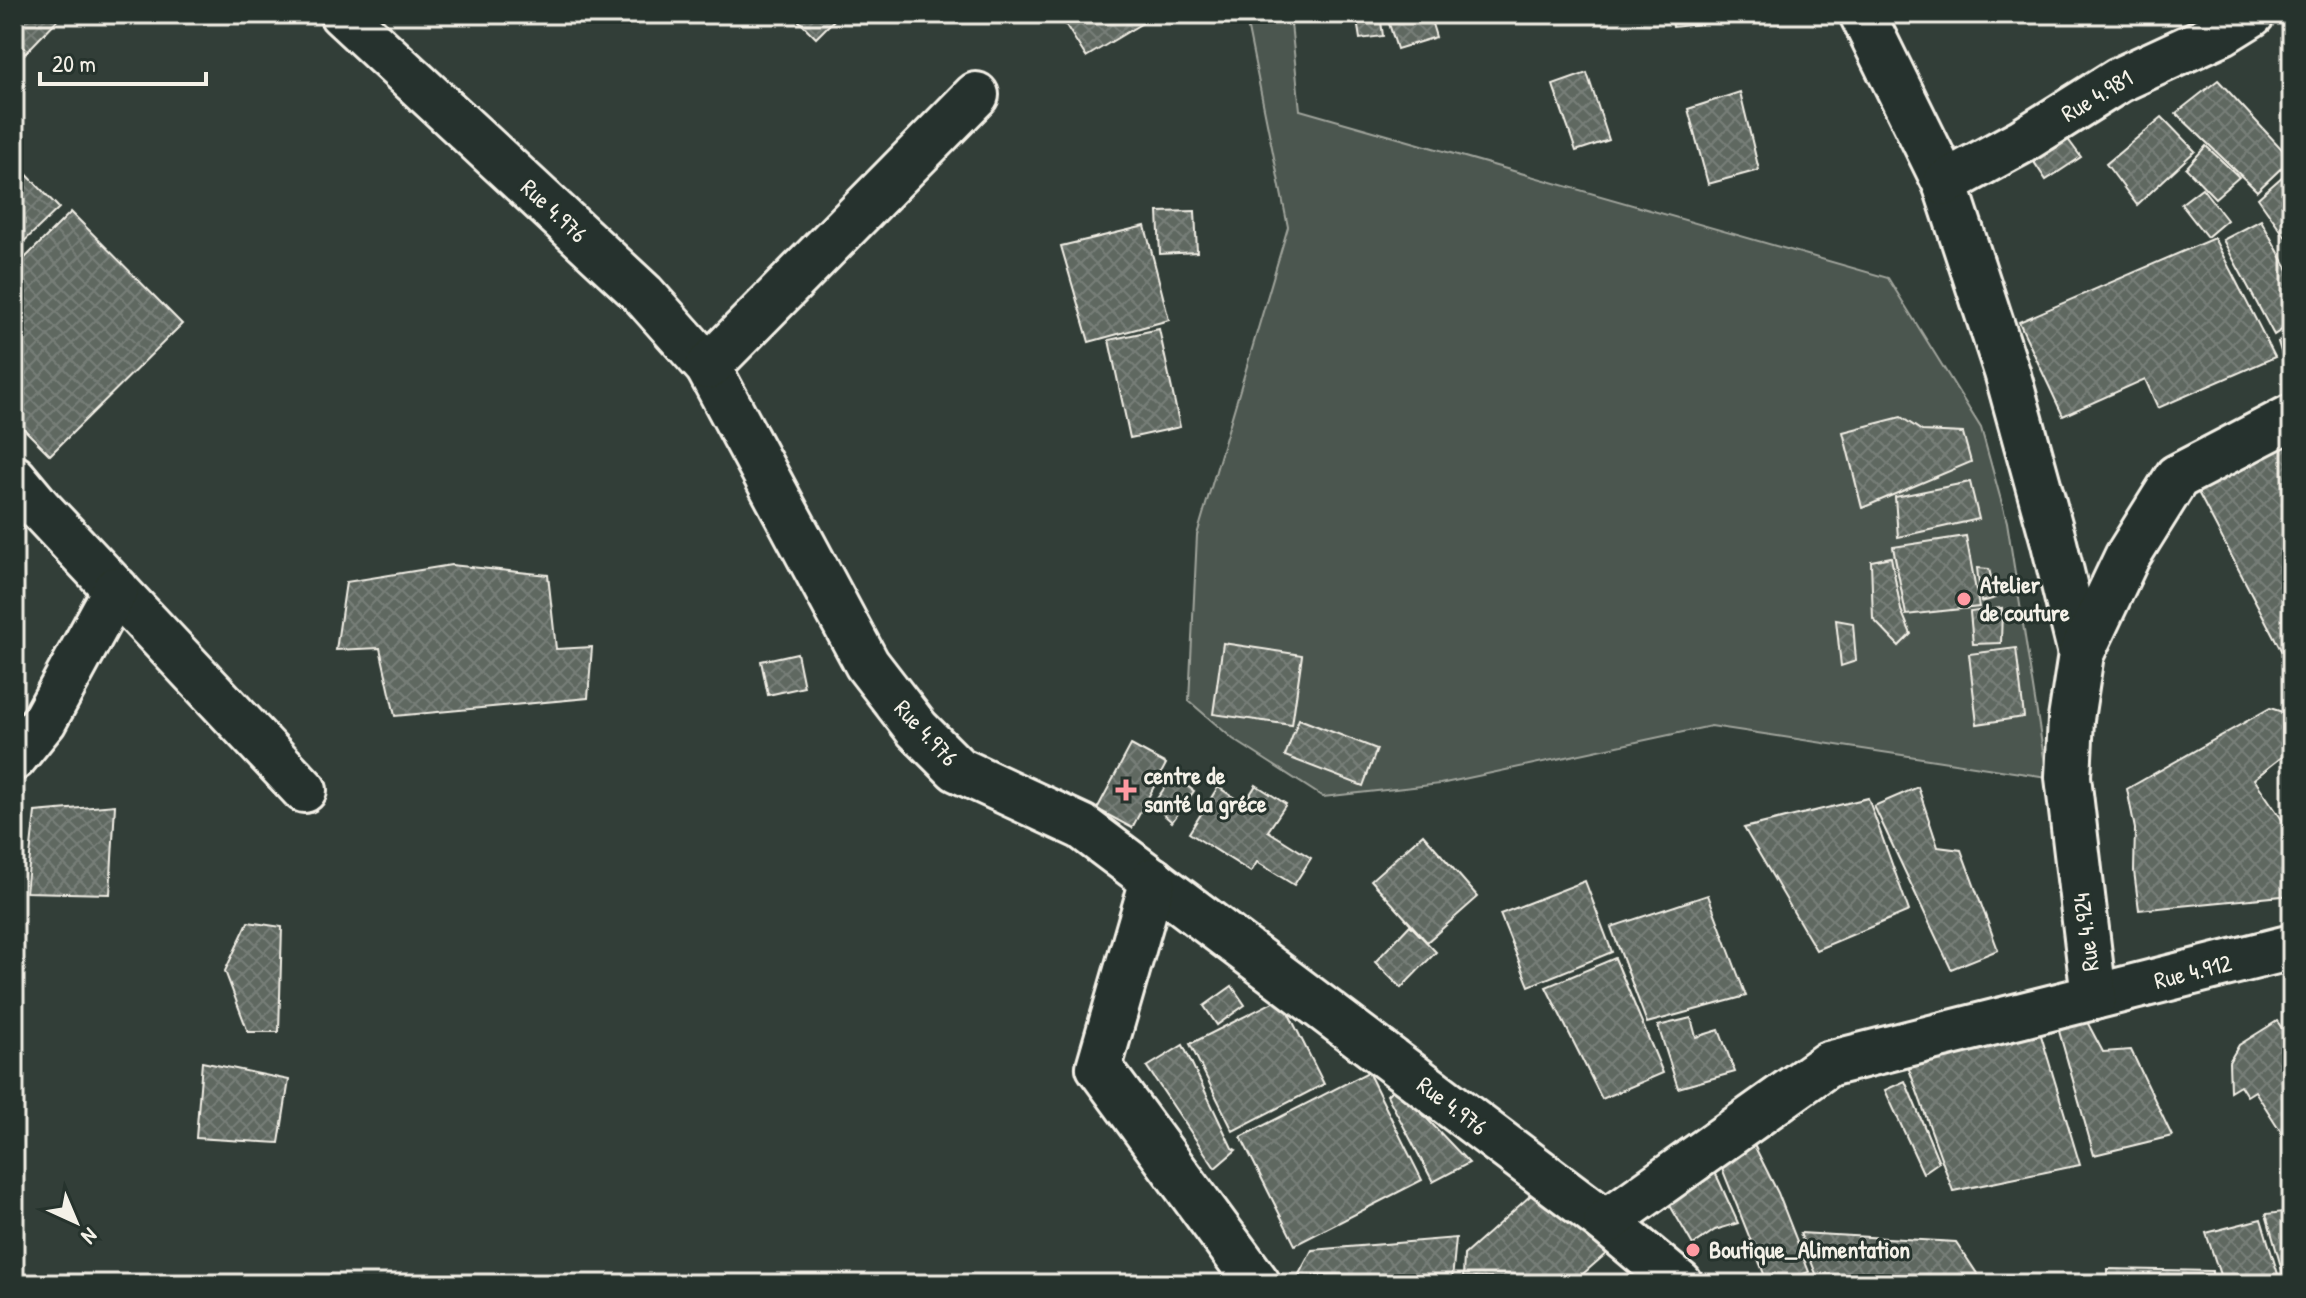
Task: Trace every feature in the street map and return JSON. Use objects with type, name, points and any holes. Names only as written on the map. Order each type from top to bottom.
[{"type":"street","name":"Rue 4.976","points":[[342,14],[643,294],[708,367],[867,664],[917,729],[957,769],[1082,827],[1606,1222],[1680,1284]]},
{"type":"street","points":[[1862,14],[1945,183],[2007,372],[2081,654]]},
{"type":"street","name":"Rue 4.981","points":[[1945,183],[2022,141],[2119,80],[2223,32],[2252,14]]},
{"type":"street","points":[[708,367],[976,95]]},
{"type":"street","name":"Rue 4.924","points":[[1606,1222],[1828,1064],[2094,997],[2068,777],[2071,719],[2081,654],[2127,557],[2177,477],[2292,417]]},
{"type":"street","points":[[14,478],[304,790]]},
{"type":"street","points":[[14,758],[44,721],[116,589]]},
{"type":"street","points":[[1153,880],[1099,1067],[1258,1284]]},
{"type":"street","name":"Rue 4.912","points":[[2094,997],[2292,947]]},
{"type":"shaded area","points":[[1245,14],[1290,14],[1300,110],[1888,278],[1981,428],[2007,522],[2047,777],[1711,726],[1440,784],[1323,797],[1233,739],[1189,701],[1197,535],[1288,227]]},
{"type":"building","points":[[14,14],[63,14],[14,65]]},
{"type":"building","points":[[792,14],[840,14],[816,38]]},
{"type":"building","points":[[1059,14],[1145,14],[1149,19],[1086,57]]},
{"type":"building","points":[[1356,14],[1380,14],[1383,36],[1360,39]]},
{"type":"building","points":[[1386,14],[1429,14],[1436,37],[1397,49]]},
{"type":"building","points":[[1671,14],[1716,14],[1717,22],[1673,27]]},
{"type":"building","points":[[1587,73],[1609,140],[1576,151],[1553,85]]},
{"type":"building","points":[[2218,80],[2291,159],[2257,191],[2176,113]]},
{"type":"building","points":[[1740,92],[1759,170],[1708,184],[1688,109]]},
{"type":"building","points":[[2162,117],[2195,151],[2137,205],[2106,164]]},
{"type":"building","points":[[2067,138],[2081,157],[2046,180],[2032,159]]},
{"type":"building","points":[[2206,146],[2239,177],[2215,198],[2186,168]]},
{"type":"building","points":[[14,161],[59,208],[14,251]]},
{"type":"building","points":[[2292,168],[2292,246],[2258,198]]},
{"type":"building","points":[[2202,188],[2227,220],[2207,237],[2181,204]]},
{"type":"building","points":[[1195,211],[1197,252],[1160,254],[1158,212]]},
{"type":"building","points":[[71,212],[182,324],[50,455],[14,419],[14,269]]},
{"type":"building","points":[[2261,220],[2292,277],[2292,323],[2274,335],[2223,240]]},
{"type":"building","points":[[1145,226],[1169,320],[1089,342],[1061,246]]},
{"type":"building","points":[[2214,238],[2275,357],[2158,408],[2145,379],[2063,416],[2019,322]]},
{"type":"building","points":[[1159,329],[1180,427],[1130,438],[1109,340]]},
{"type":"building","points":[[2292,333],[2292,382],[2291,383],[2278,342]]},
{"type":"building","points":[[1901,417],[1922,431],[1963,433],[1971,462],[1862,508],[1843,432]]},
{"type":"building","points":[[2292,429],[2292,671],[2190,477]]},
{"type":"building","points":[[1970,482],[1979,519],[1898,537],[1895,497]]},
{"type":"building","points":[[1966,536],[1979,607],[1906,615],[1893,547]]},
{"type":"building","points":[[1891,557],[1901,610],[1911,634],[1899,646],[1873,619],[1871,561]]},
{"type":"building","points":[[451,565],[548,575],[556,649],[592,647],[588,698],[395,716],[380,648],[336,650],[346,582]]},
{"type":"building","points":[[1977,568],[1989,569],[1996,598],[1981,602]]},
{"type":"building","points":[[2002,608],[2001,643],[1973,644],[1970,612]]},
{"type":"building","points":[[1836,620],[1853,623],[1856,661],[1841,666]]},
{"type":"building","points":[[1223,643],[1302,655],[1292,725],[1213,714]]},
{"type":"building","points":[[2016,648],[2024,717],[1977,724],[1969,654]]},
{"type":"building","points":[[797,653],[804,687],[768,695],[761,661]]},
{"type":"building","points":[[2270,708],[2292,715],[2292,749],[2254,779],[2292,834],[2292,895],[2139,910],[2134,871],[2135,829],[2127,789]]},
{"type":"building","points":[[1299,719],[1377,749],[1363,786],[1285,756]]},
{"type":"building","points":[[1131,745],[1166,764],[1132,828],[1097,809]]},
{"type":"building","points":[[1173,776],[1194,791],[1172,822],[1163,814],[1167,809],[1156,800]]},
{"type":"building","points":[[1256,785],[1286,804],[1268,831],[1311,858],[1294,885],[1257,862],[1251,872],[1189,833],[1218,787],[1244,804]]},
{"type":"building","points":[[1918,787],[1938,847],[1961,850],[1998,950],[1951,969],[1874,806]]},
{"type":"building","points":[[1868,798],[1909,911],[1816,950],[1744,828]]},
{"type":"building","points":[[115,805],[110,894],[26,892],[35,812]]},
{"type":"building","points":[[1423,834],[1478,897],[1427,942],[1371,880]]},
{"type":"building","points":[[1585,881],[1612,952],[1529,986],[1500,914]]},
{"type":"building","points":[[1708,895],[1746,996],[1647,1023],[1611,927]]},
{"type":"building","points":[[248,922],[282,927],[279,1032],[248,1032],[225,971]]},
{"type":"building","points":[[1410,925],[1436,952],[1401,988],[1375,962]]},
{"type":"building","points":[[1615,958],[1663,1073],[1602,1099],[1546,987]]},
{"type":"building","points":[[1232,986],[1245,1005],[1217,1025],[1204,1006]]},
{"type":"building","points":[[1281,998],[1324,1084],[1233,1131],[1190,1044]]},
{"type":"building","points":[[1691,1018],[1696,1037],[1719,1030],[1735,1072],[1678,1088],[1658,1026]]},
{"type":"building","points":[[2085,1018],[2103,1052],[2131,1050],[2172,1136],[2094,1155],[2059,1031]]},
{"type":"building","points":[[2277,1021],[2284,1031],[2292,1025],[2292,1134],[2285,1138],[2255,1091],[2247,1096],[2240,1085],[2230,1091],[2229,1062],[2239,1045]]},
{"type":"building","points":[[2040,1032],[2080,1165],[1953,1191],[1905,1058]]},
{"type":"building","points":[[1183,1045],[1232,1148],[1236,1150],[1215,1168],[1147,1067]]},
{"type":"building","points":[[202,1062],[289,1080],[279,1143],[196,1138]]},
{"type":"building","points":[[1368,1072],[1422,1180],[1295,1245],[1241,1137]]},
{"type":"building","points":[[1905,1081],[1939,1162],[1923,1173],[1885,1090]]},
{"type":"building","points":[[1396,1086],[1469,1163],[1433,1182],[1387,1095]]},
{"type":"building","points":[[1750,1137],[1778,1193],[1809,1272],[1775,1284],[1768,1284],[1720,1163]]},
{"type":"building","points":[[1715,1172],[1738,1223],[1715,1230],[1693,1245],[1665,1197]]},
{"type":"building","points":[[1540,1187],[1608,1252],[1576,1280],[1463,1277],[1464,1255]]},
{"type":"building","points":[[2292,1211],[2292,1284],[2286,1284],[2266,1214]]},
{"type":"building","points":[[2261,1219],[2281,1284],[2223,1284],[2206,1233]]},
{"type":"building","points":[[1800,1233],[1956,1242],[1984,1284],[1820,1284]]},
{"type":"building","points":[[1456,1238],[1452,1280],[1299,1274],[1312,1250]]},
{"type":"building","points":[[2108,1269],[2212,1271],[2212,1284],[2108,1284]]},
{"type":"place","name":"Atelier de couture","points":[[1964,599]]},
{"type":"place","name":"centre de santé la gréce","points":[[1126,790]]},
{"type":"place","name":"Boutique_Alimentation","points":[[1693,1250]]}]
